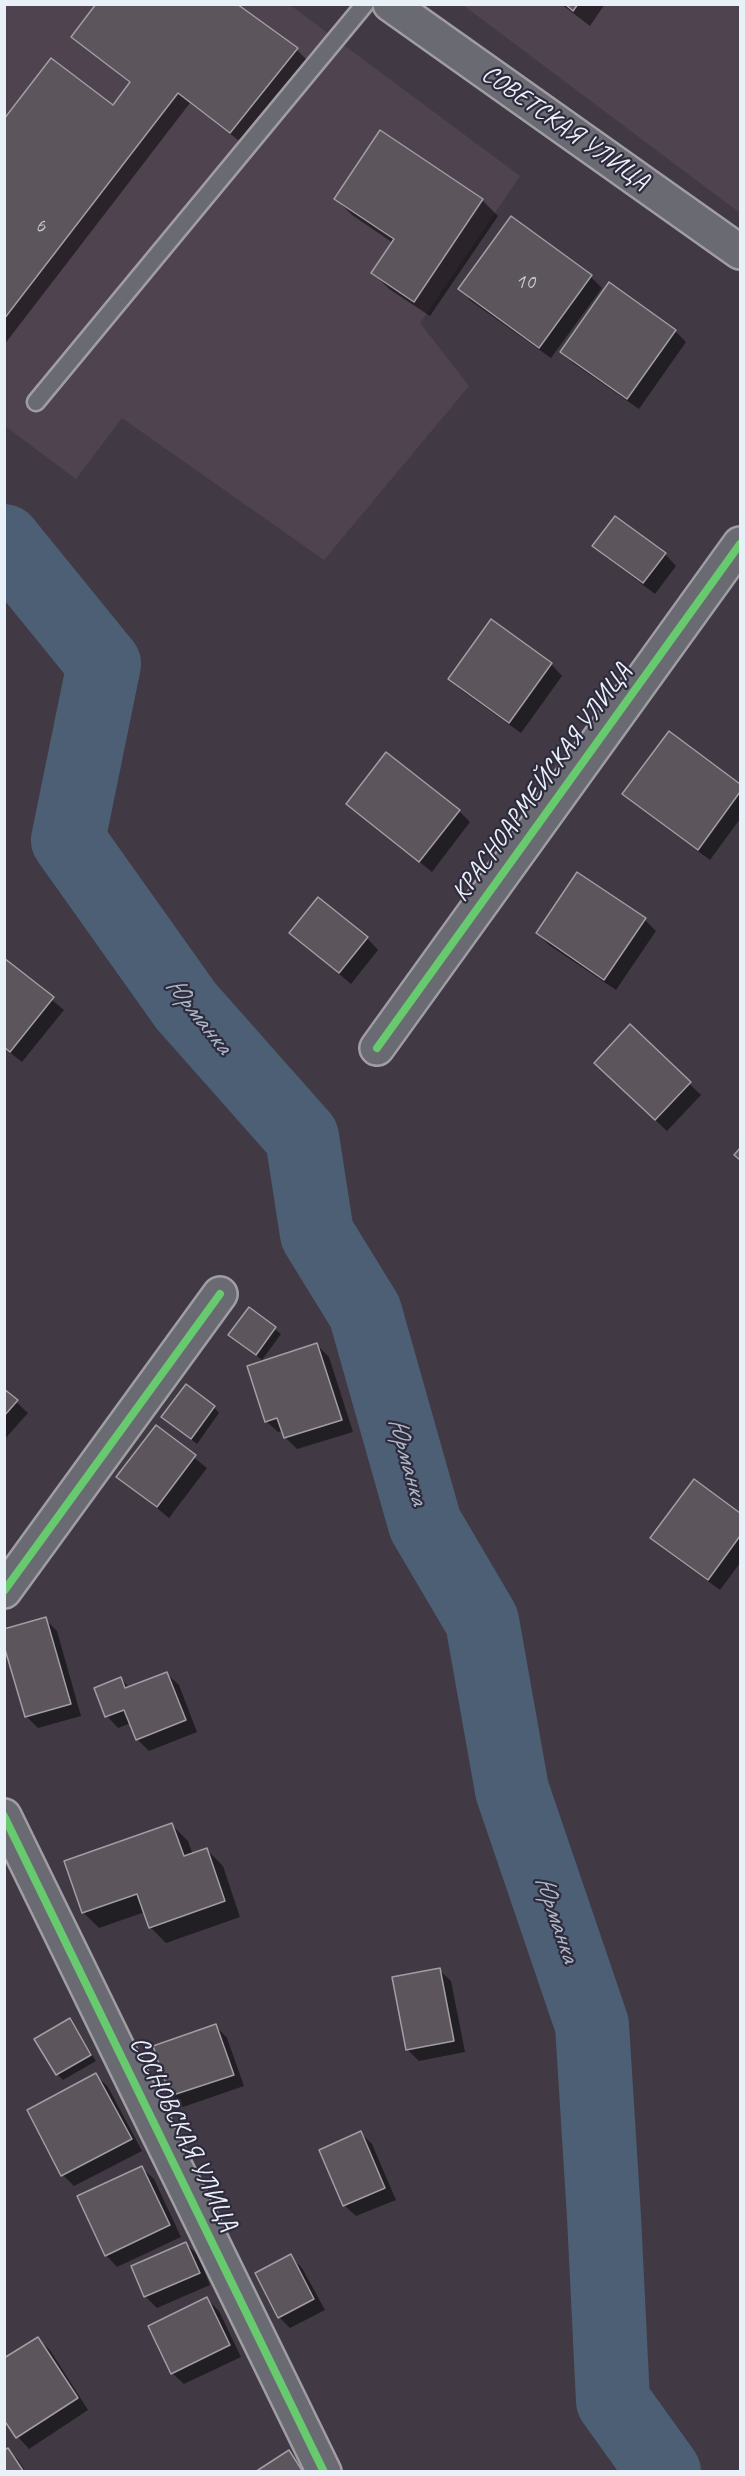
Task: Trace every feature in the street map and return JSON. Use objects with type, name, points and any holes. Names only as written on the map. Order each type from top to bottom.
[{"type":"street","name":"СОВЕТСКАЯ УЛИЦА","points":[[390,4],[741,252]]},
{"type":"street","name":"КРАСНОАРМЕЙСКАЯ УЛИЦА","points":[[377,1047],[741,544]]},
{"type":"street","points":[[4,1591],[220,1294]]},
{"type":"street","name":"СОСНОВСКАЯ УЛИЦА","points":[[4,1816],[324,2472]]},
{"type":"lane","points":[[36,402],[365,4]]},
{"type":"shaded area","points":[[5,5],[290,5],[520,176],[420,323],[469,386],[324,560],[122,418],[76,479],[5,426]]},
{"type":"shaded area","points":[[463,5],[740,5],[740,213]]},
{"type":"building","points":[[96,4],[237,4],[298,48],[230,133],[178,93],[4,319],[4,119],[51,58],[113,105],[130,82],[71,37]]},
{"type":"building","points":[[565,4],[578,4],[573,11]]},
{"type":"building","points":[[380,130],[483,199],[414,302],[371,273],[394,239],[334,199]]},
{"type":"building","points":[[511,216],[592,275],[539,348],[458,289]]},
{"type":"building","points":[[609,282],[676,330],[627,399],[560,352]]},
{"type":"building","points":[[615,516],[666,553],[643,583],[592,546]]},
{"type":"building","points":[[491,619],[552,663],[509,723],[448,679]]},
{"type":"building","points":[[669,731],[740,784],[740,792],[698,850],[622,794]]},
{"type":"building","points":[[386,752],[460,810],[419,862],[346,804]]},
{"type":"building","points":[[577,872],[646,918],[604,980],[536,933]]},
{"type":"building","points":[[318,897],[368,937],[339,973],[289,933]]},
{"type":"building","points":[[4,958],[54,997],[10,1052],[4,1047]]},
{"type":"building","points":[[630,1024],[691,1082],[655,1120],[594,1063]]},
{"type":"building","points":[[740,1148],[740,1160],[734,1155]]},
{"type":"building","points":[[249,1307],[276,1327],[256,1355],[228,1335]]},
{"type":"building","points":[[317,1343],[342,1420],[284,1438],[277,1418],[265,1422],[247,1366]]},
{"type":"building","points":[[186,1384],[215,1406],[191,1439],[161,1417]]},
{"type":"building","points":[[4,1389],[18,1400],[4,1416]]},
{"type":"building","points":[[156,1425],[196,1455],[157,1507],[116,1477]]},
{"type":"building","points":[[694,1479],[740,1513],[740,1536],[708,1580],[650,1538]]},
{"type":"building","points":[[46,1617],[71,1704],[25,1717],[4,1646],[4,1629]]},
{"type":"building","points":[[167,1672],[186,1720],[136,1740],[124,1710],[105,1717],[94,1688],[121,1677],[125,1688]]},
{"type":"building","points":[[172,1823],[184,1856],[207,1848],[225,1901],[149,1928],[137,1894],[82,1913],[64,1861]]},
{"type":"building","points":[[440,1968],[454,2041],[406,2050],[392,1977]]},
{"type":"building","points":[[70,2018],[91,2055],[56,2075],[34,2039]]},
{"type":"building","points":[[216,2024],[234,2075],[170,2096],[153,2046]]},
{"type":"building","points":[[96,2073],[132,2139],[61,2176],[27,2110]]},
{"type":"building","points":[[361,2131],[385,2188],[343,2206],[319,2150]]},
{"type":"building","points":[[142,2166],[170,2225],[105,2256],[77,2196]]},
{"type":"building","points":[[186,2242],[200,2273],[144,2297],[131,2266]]},
{"type":"building","points":[[291,2254],[314,2299],[278,2318],[255,2273]]},
{"type":"building","points":[[207,2297],[230,2345],[171,2374],[148,2326]]},
{"type":"building","points":[[38,2337],[78,2398],[16,2438],[4,2420],[4,2358]]},
{"type":"building","points":[[8,2448],[24,2472],[4,2472],[4,2450]]},
{"type":"building","points":[[289,2450],[303,2472],[255,2472]]},
{"type":"waterway","name":"Юрманка","points":[[4,541],[104,664],[68,840],[186,1006],[302,1137],[317,1234],[365,1312],[425,1524],[482,1621],[512,1790],[592,2025],[613,2401],[664,2472]]},
{"type":"cycle path","points":[[377,1048],[740,544]]},
{"type":"cycle path","points":[[4,1591],[220,1294]]},
{"type":"cycle path","points":[[4,1816],[324,2472]]}]
